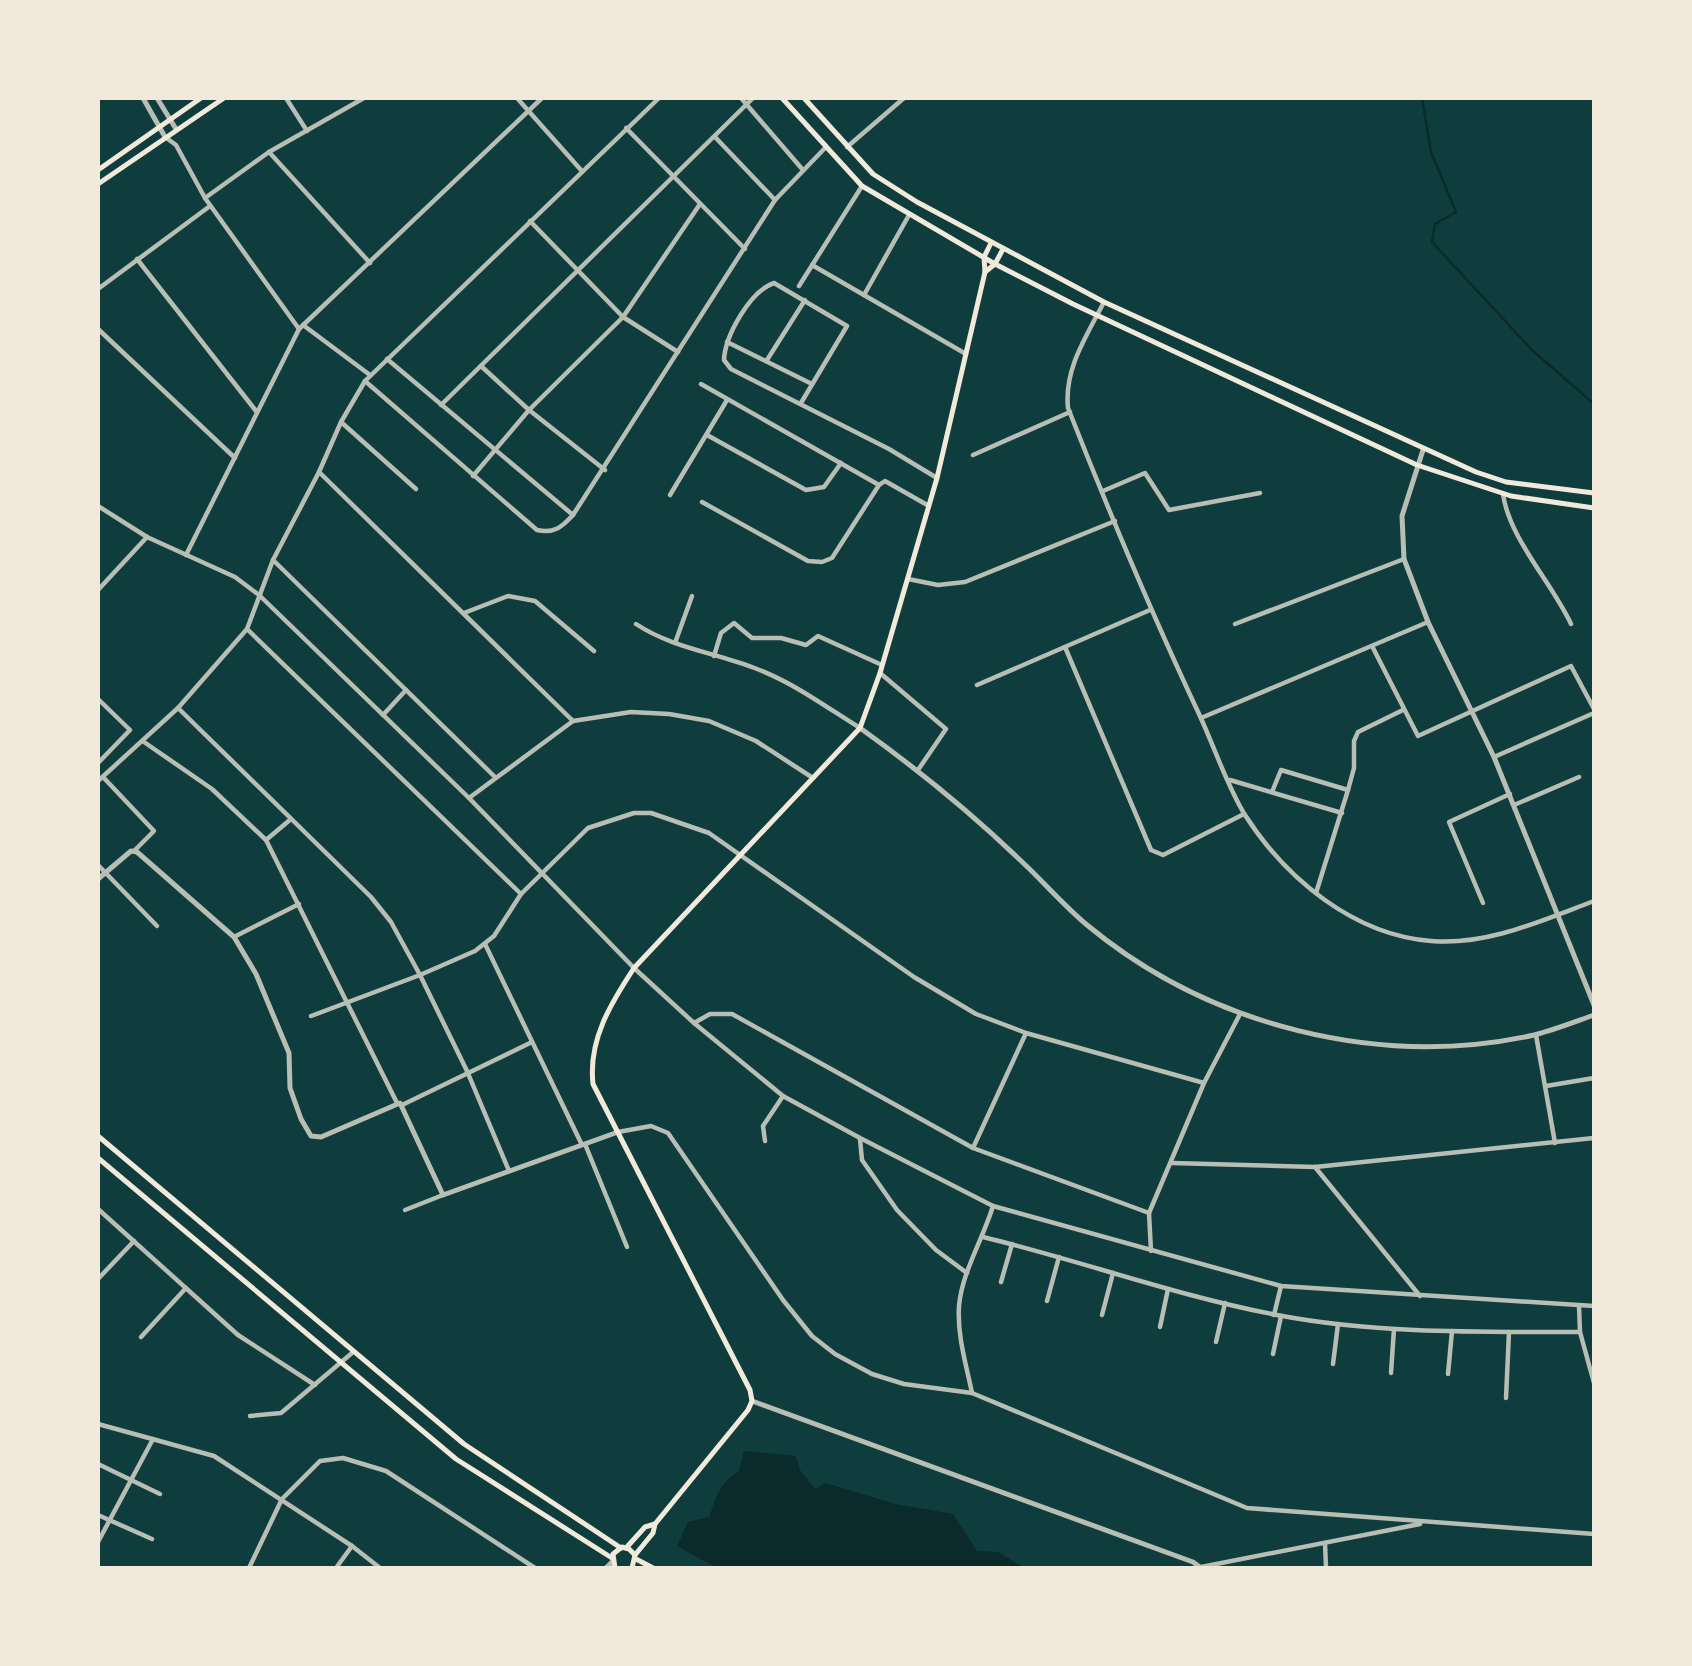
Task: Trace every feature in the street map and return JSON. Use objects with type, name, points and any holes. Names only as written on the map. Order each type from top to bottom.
[{"type":"main road","points":[[98,170],[157,126],[201,98]]},
{"type":"main road","points":[[98,184],[224,98]]},
{"type":"main road","points":[[782,98],[862,186],[995,264],[1097,316],[1418,465],[1503,494],[1594,508]]},
{"type":"main road","points":[[804,98],[873,174],[991,243],[1104,302],[1423,450],[1506,482],[1594,493]]},
{"type":"main road","points":[[632,1568],[636,1557],[653,1533],[655,1524],[748,1410],[752,1401],[750,1390],[593,1084],[592,1059],[612,1002],[634,968],[860,728],[880,673],[937,478],[985,272],[984,257],[991,243]]},
{"type":"main road","points":[[985,272],[995,264],[1003,249]]},
{"type":"main road","points":[[99,1138],[352,1353],[464,1444],[653,1568]]},
{"type":"main road","points":[[98,1158],[456,1459],[563,1527],[613,1563],[623,1548],[645,1527],[655,1524]]},
{"type":"main road","points":[[563,1527],[570,1515]]},
{"type":"street","points":[[143,98],[157,126],[165,137],[176,145],[210,206],[301,327],[370,375]]},
{"type":"street","points":[[157,98],[176,130],[176,145]]},
{"type":"street","points":[[286,98],[307,131]]},
{"type":"street","points":[[205,198],[269,152],[364,98]]},
{"type":"street","points":[[517,98],[581,170]]},
{"type":"street","points":[[186,555],[256,411],[301,327],[542,98]]},
{"type":"street","points":[[98,879],[134,851],[154,831],[100,779],[144,742],[178,708],[247,629],[273,560],[319,472],[341,422],[365,381],[581,170],[659,98]]},
{"type":"street","points":[[741,98],[803,170]]},
{"type":"street","points":[[441,405],[753,98]]},
{"type":"street","points":[[847,147],[904,98]]},
{"type":"street","points":[[626,128],[745,249]]},
{"type":"street","points":[[715,137],[775,200]]},
{"type":"street","points":[[365,381],[537,530],[548,533],[557,530],[573,515],[605,470],[775,200],[825,148]]},
{"type":"street","points":[[269,152],[370,263]]},
{"type":"street","points":[[799,286],[862,186]]},
{"type":"street","points":[[473,476],[529,410],[623,317],[700,204]]},
{"type":"street","points":[[98,289],[210,206]]},
{"type":"street","points":[[864,295],[909,215]]},
{"type":"street","points":[[530,221],[623,317],[678,352]]},
{"type":"street","points":[[137,259],[256,411]]},
{"type":"street","points":[[812,265],[965,354]]},
{"type":"street","points":[[801,403],[847,326],[774,283],[766,285],[754,298],[727,342],[724,360],[731,369],[801,403],[937,478]]},
{"type":"street","points":[[767,360],[805,300]]},
{"type":"street","points":[[1104,302],[1073,361],[1066,388],[1070,412],[1150,610],[1244,814],[1282,862],[1344,914],[1405,937],[1433,942],[1476,941],[1594,901]]},
{"type":"street","points":[[98,329],[235,458]]},
{"type":"street","points":[[727,342],[813,384]]},
{"type":"street","points":[[387,359],[573,515]]},
{"type":"street","points":[[481,366],[529,410],[605,470]]},
{"type":"street","points":[[701,384],[879,485]]},
{"type":"street","points":[[670,495],[727,400]]},
{"type":"street","points":[[973,455],[1070,412]]},
{"type":"street","points":[[341,422],[416,489]]},
{"type":"street","points":[[707,435],[806,490],[824,487],[841,463]]},
{"type":"street","points":[[1423,450],[1402,516],[1404,559],[1427,622],[1510,794],[1594,1005]]},
{"type":"street","points":[[319,472],[573,720]]},
{"type":"street","points":[[1103,491],[1146,473],[1169,510],[1260,493]]},
{"type":"street","points":[[702,502],[808,561],[822,562],[832,558],[879,485],[886,481],[929,506]]},
{"type":"street","points":[[1503,494],[1511,523],[1558,597],[1571,624]]},
{"type":"street","points":[[98,506],[148,537],[235,577],[259,595],[543,871],[634,968],[694,1023],[783,1096],[860,1138],[993,1206],[1281,1286],[1594,1307]]},
{"type":"street","points":[[908,579],[938,585],[965,582],[1115,521]]},
{"type":"street","points":[[98,590],[148,537]]},
{"type":"street","points":[[1235,624],[1404,559]]},
{"type":"street","points":[[273,560],[495,777]]},
{"type":"street","points":[[464,613],[508,596],[536,601],[594,651]]},
{"type":"street","points":[[676,643],[692,596]]},
{"type":"street","points":[[977,685],[1150,610]]},
{"type":"street","points":[[1201,718],[1427,622]]},
{"type":"street","points":[[714,656],[721,633],[734,623],[748,636],[763,640],[784,638],[806,645],[818,636],[882,665]]},
{"type":"street","points":[[636,624],[676,643],[786,681],[860,728],[918,770],[1017,857],[1086,925],[1150,971],[1240,1014],[1331,1037],[1394,1045],[1446,1047],[1536,1035],[1594,1015]]},
{"type":"street","points":[[247,629],[521,894]]},
{"type":"street","points":[[1372,646],[1415,734],[1421,737],[1571,667],[1594,711],[1494,757]]},
{"type":"street","points":[[1065,648],[1151,850],[1163,855],[1244,814]]},
{"type":"street","points":[[880,673],[946,729],[918,770]]},
{"type":"street","points":[[382,715],[406,690]]},
{"type":"street","points":[[98,699],[130,730],[98,763]]},
{"type":"street","points":[[178,708],[385,913],[420,975],[467,1072],[509,1172]]},
{"type":"street","points":[[1316,893],[1354,768],[1354,738],[1358,732],[1403,710]]},
{"type":"street","points":[[469,798],[573,720],[631,712],[709,721],[756,741],[813,778]]},
{"type":"street","points":[[144,742],[212,789],[266,840],[443,1195]]},
{"type":"street","points":[[1272,792],[1281,771],[1348,790]]},
{"type":"street","points":[[1514,805],[1579,777]]},
{"type":"street","points":[[1230,780],[1342,813]]},
{"type":"street","points":[[1483,903],[1449,822],[1510,794]]},
{"type":"street","points":[[311,1016],[420,975],[485,944],[521,894],[587,828],[634,813],[651,813],[709,833],[942,995],[976,1014],[1026,1033],[1204,1083]]},
{"type":"street","points":[[266,840],[291,819]]},
{"type":"street","points":[[134,851],[234,937],[256,974],[289,1053],[290,1088],[307,1133],[321,1137],[532,1042]]},
{"type":"street","points":[[98,865],[157,926]]},
{"type":"street","points":[[234,937],[299,904]]},
{"type":"street","points":[[485,944],[584,1145],[626,1247]]},
{"type":"street","points":[[694,1023],[710,1014],[732,1014],[973,1148],[1149,1213]]},
{"type":"street","points":[[1151,1251],[1149,1213],[1204,1083],[1240,1014]]},
{"type":"street","points":[[973,1148],[1026,1033]]},
{"type":"street","points":[[1536,1035],[1555,1143]]},
{"type":"street","points":[[1546,1086],[1594,1078]]},
{"type":"street","points":[[765,1141],[762,1126],[783,1096]]},
{"type":"street","points":[[405,1210],[618,1132],[651,1126],[668,1133],[783,1300],[822,1346],[888,1380],[972,1393],[1248,1508],[1594,1534]]},
{"type":"street","points":[[860,1138],[862,1160],[897,1210],[936,1250],[968,1273]]},
{"type":"street","points":[[1172,1163],[1315,1167],[1594,1138]]},
{"type":"street","points":[[1315,1167],[1421,1296]]},
{"type":"street","points":[[972,1393],[959,1334],[959,1304],[993,1206]]},
{"type":"street","points":[[98,1209],[238,1335],[315,1385]]},
{"type":"street","points":[[983,1237],[1168,1289],[1274,1315],[1394,1329],[1580,1332]]},
{"type":"street","points":[[98,1279],[134,1241]]},
{"type":"street","points":[[1001,1282],[1012,1244]]},
{"type":"street","points":[[1047,1301],[1059,1257]]},
{"type":"street","points":[[1102,1315],[1113,1273]]},
{"type":"street","points":[[1274,1315],[1281,1286]]},
{"type":"street","points":[[141,1337],[186,1288]]},
{"type":"street","points":[[1160,1327],[1168,1289]]},
{"type":"street","points":[[1216,1342],[1225,1303]]},
{"type":"street","points":[[1579,1306],[1580,1332],[1594,1384]]},
{"type":"street","points":[[1273,1354],[1281,1316]]},
{"type":"street","points":[[1333,1364],[1338,1324]]},
{"type":"street","points":[[1391,1373],[1394,1329]]},
{"type":"street","points":[[1448,1374],[1452,1331]]},
{"type":"street","points":[[1506,1398],[1509,1332]]},
{"type":"street","points":[[250,1416],[281,1413],[352,1353]]},
{"type":"street","points":[[752,1401],[1201,1567],[1428,1522]]},
{"type":"street","points":[[98,1424],[214,1456],[352,1546],[380,1568]]},
{"type":"street","points":[[98,1542],[153,1439]]},
{"type":"street","points":[[249,1568],[282,1499],[320,1461],[343,1458],[386,1471],[535,1568]]},
{"type":"street","points":[[98,1464],[160,1494]]},
{"type":"street","points":[[98,1516],[152,1539]]},
{"type":"street","points":[[1325,1543],[1326,1568]]},
{"type":"street","points":[[336,1568],[352,1546]]},
{"type":"street","points":[[606,1568],[613,1563]]},
{"type":"water","points":[[744,1451],[796,1456],[800,1470],[815,1489],[826,1483],[895,1504],[953,1514],[977,1551],[998,1552],[1025,1568],[717,1568],[677,1546],[688,1522],[710,1517],[720,1490],[739,1471]]},
{"type":"waterway","points":[[1422,98],[1431,152],[1456,212],[1435,224],[1432,242],[1532,350],[1594,404]]}]
